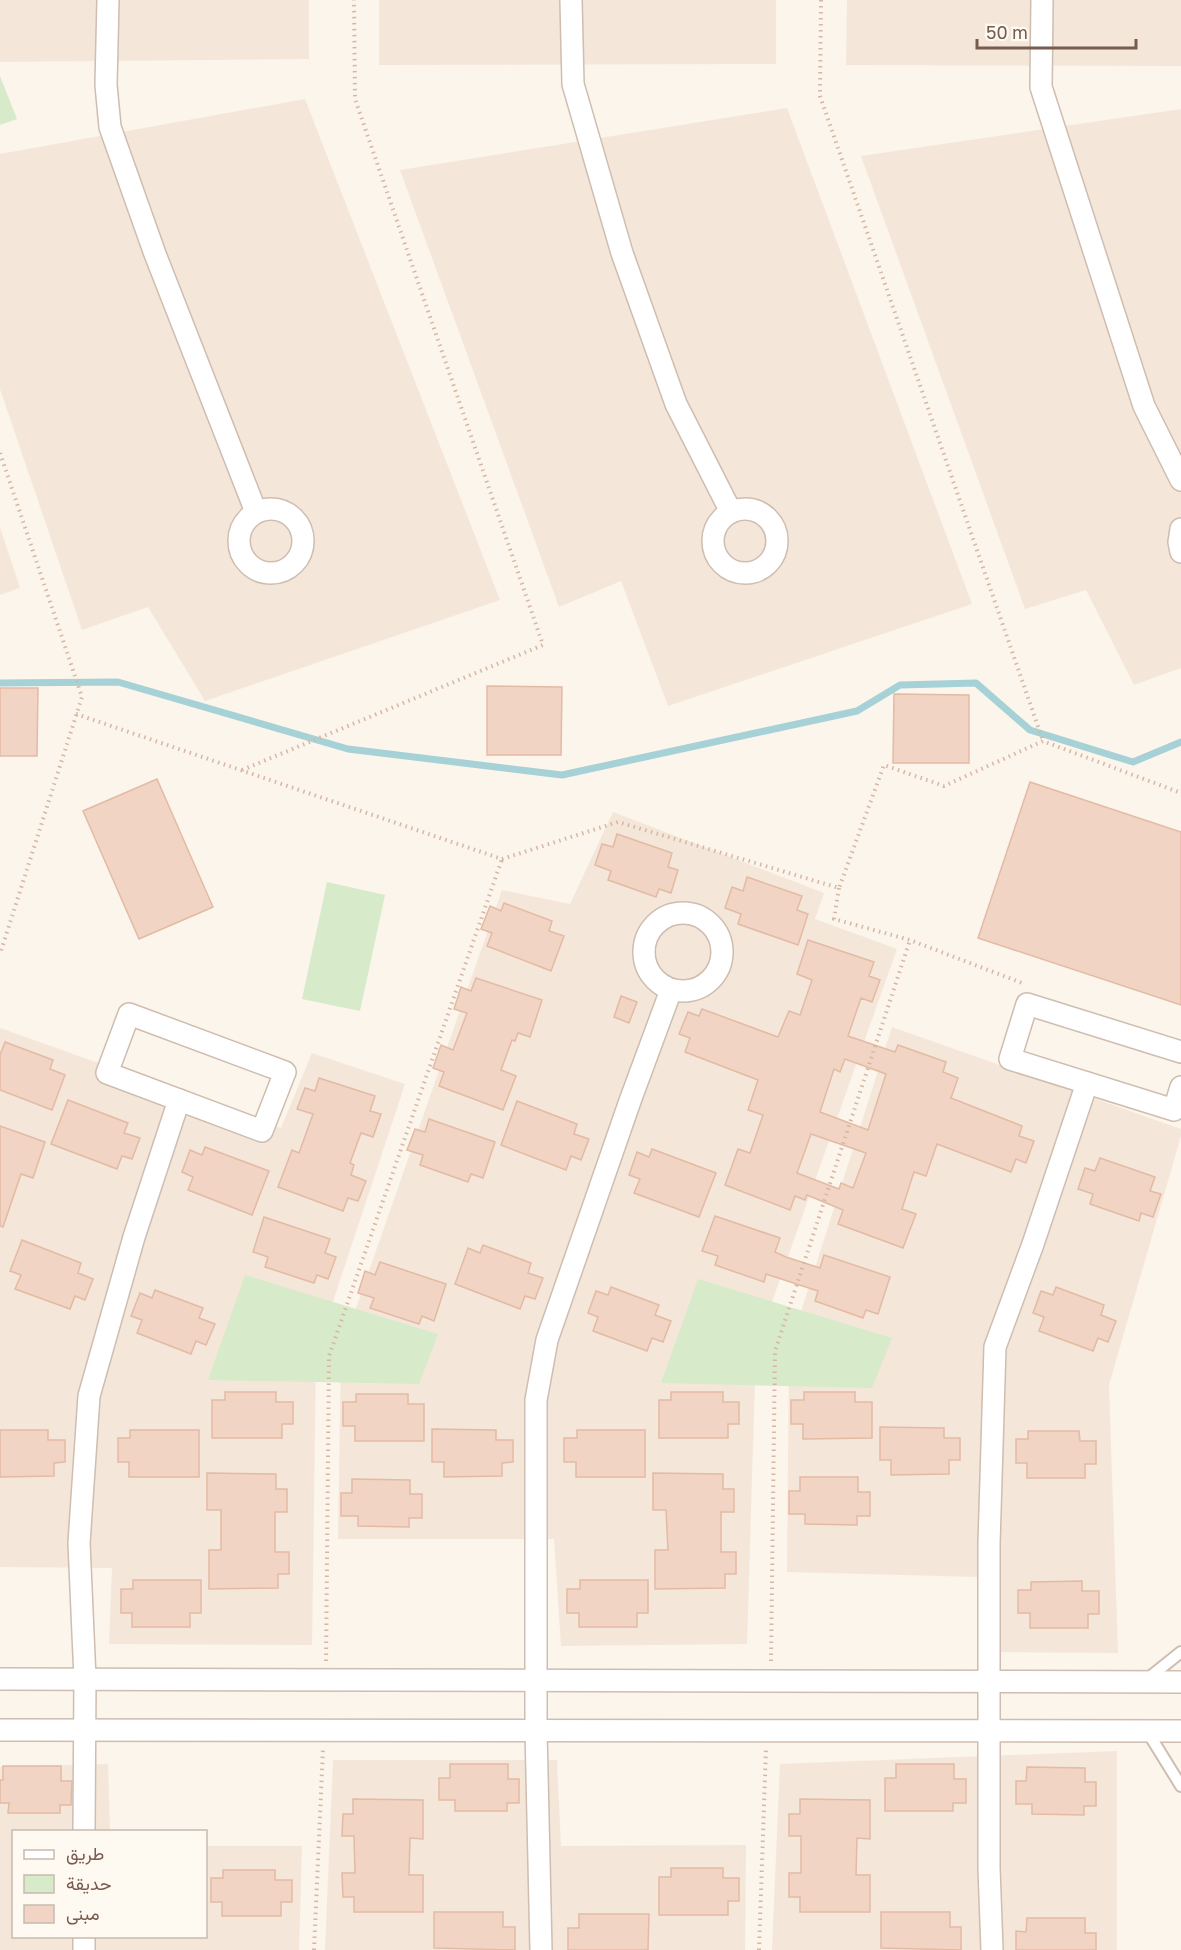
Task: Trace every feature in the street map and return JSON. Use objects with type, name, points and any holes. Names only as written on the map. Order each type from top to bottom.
[{"type":"street","points":[[108,0],[106,85],[110,127],[155,254],[256,512]]},
{"type":"street","points":[[571,0],[573,84],[622,253],[676,404],[731,512]]},
{"type":"street","points":[[1042,0],[1041,87],[1144,406],[1181,480]]},
{"type":"street","points":[[1181,529],[1179,542],[1181,552]]},
{"type":"street","points":[[541,1950],[536,1730],[536,1400],[547,1340],[671,990]]},
{"type":"street","points":[[1181,1052],[1027,1004],[1010,1059],[1174,1110],[1181,1087]]},
{"type":"street","points":[[129,1014],[285,1072],[262,1131],[179,1100],[107,1073],[129,1014]]},
{"type":"street","points":[[992,1950],[989,1868],[989,1532],[996,1347],[1087,1083]]},
{"type":"street","points":[[84,1830],[85,1679],[79,1542],[89,1396],[134,1237],[179,1100]]},
{"type":"street","points":[[0,1679],[1181,1682]]},
{"type":"street","points":[[0,1730],[1181,1731]]},
{"type":"lane","points":[[1144,1682],[1181,1652]]},
{"type":"lane","points":[[1147,1731],[1181,1786]]},
{"type":"path","points":[[241,771],[543,645],[355,99],[354,0]]},
{"type":"path","points":[[821,0],[820,96],[1043,741]]},
{"type":"path","points":[[0,453],[82,697],[0,954]]},
{"type":"path","points":[[76,714],[502,859],[618,822],[839,888]]},
{"type":"path","points":[[1029,986],[910,940],[834,919],[839,888],[884,765],[944,786],[1043,741],[1181,793]]},
{"type":"path","points":[[326,1679],[329,1356],[502,859]]},
{"type":"path","points":[[770,1681],[775,1351],[910,940]]},
{"type":"path","points":[[314,1950],[323,1730]]},
{"type":"path","points":[[759,1950],[767,1731]]},
{"type":"shaded area","points":[[0,0],[309,0],[309,59],[0,62]]},
{"type":"shaded area","points":[[379,0],[776,0],[776,64],[379,65]]},
{"type":"shaded area","points":[[847,0],[1181,0],[1181,66],[846,65]]},
{"type":"shaded area","points":[[305,99],[500,600],[205,701],[148,607],[82,630],[0,389],[0,154]]},
{"type":"shaded area","points":[[787,108],[972,604],[668,706],[621,581],[559,607],[400,170]]},
{"type":"shaded area","points":[[1181,109],[1181,668],[1134,685],[1086,590],[1025,609],[861,156]]},
{"type":"shaded area","points":[[0,527],[20,588],[0,595]]},
{"type":"shaded area","points":[[613,812],[824,893],[815,919],[897,949],[756,1347],[747,1644],[561,1646],[554,1539],[338,1539],[341,1351],[502,890],[570,904]]},
{"type":"shaded area","points":[[892,1027],[1181,1129],[1181,1136],[1109,1385],[1118,1653],[977,1652],[978,1577],[787,1572],[789,1349]]},
{"type":"shaded area","points":[[0,1028],[281,1128],[312,1053],[405,1084],[316,1353],[312,1645],[109,1644],[112,1568],[0,1567]]},
{"type":"shaded area","points":[[1117,1751],[1117,1950],[772,1950],[780,1764]]},
{"type":"shaded area","points":[[333,1760],[557,1760],[561,1846],[746,1845],[745,1950],[325,1950]]},
{"type":"shaded area","points":[[108,1764],[110,1830],[12,1830],[12,1938],[207,1938],[207,1846],[302,1846],[299,1950],[0,1950],[0,1767]]},
{"type":"green space","points":[[0,76],[17,119],[0,125]]},
{"type":"green space","points":[[327,882],[385,895],[360,1011],[302,999]]},
{"type":"green space","points":[[245,1275],[438,1334],[419,1384],[208,1380]]},
{"type":"green space","points":[[698,1279],[892,1338],[872,1388],[661,1383]]},
{"type":"building","points":[[487,686],[562,687],[561,755],[487,755]]},
{"type":"building","points":[[0,688],[38,688],[37,756],[0,756]]},
{"type":"building","points":[[894,694],[969,695],[969,763],[893,763]]},
{"type":"building","points":[[157,779],[213,907],[139,939],[83,811]]},
{"type":"building","points":[[1030,782],[1181,832],[1181,1005],[978,938]]},
{"type":"building","points":[[617,834],[672,853],[668,867],[678,870],[671,893],[659,889],[656,897],[608,880],[611,871],[595,865],[602,844],[613,847]]},
{"type":"building","points":[[747,877],[802,896],[797,910],[808,914],[798,945],[738,924],[741,914],[725,908],[732,887],[743,891]]},
{"type":"building","points":[[504,903],[552,921],[549,931],[564,936],[551,971],[487,946],[492,933],[481,929],[490,906],[501,911]]},
{"type":"building","points":[[808,940],[874,962],[869,976],[880,980],[872,1002],[861,998],[848,1036],[895,1052],[898,1045],[946,1062],[943,1072],[958,1078],[951,1098],[1022,1126],[1019,1136],[1034,1141],[1026,1163],[1016,1159],[1011,1172],[937,1144],[926,1176],[914,1172],[902,1209],[916,1214],[903,1248],[838,1224],[843,1210],[807,1195],[805,1200],[795,1196],[790,1210],[725,1185],[738,1149],[750,1153],[763,1115],[748,1110],[758,1080],[685,1052],[690,1038],[679,1034],[688,1012],[699,1016],[702,1009],[778,1037],[789,1011],[800,1015],[812,980],[797,974]],"holes":[[[845,1059],[886,1074],[868,1130],[820,1112],[834,1069],[840,1072]],[[811,1134],[866,1153],[853,1188],[841,1183],[839,1189],[797,1173]]]},
{"type":"building","points":[[476,978],[542,1000],[530,1037],[518,1033],[515,1041],[512,1040],[501,1070],[516,1076],[503,1110],[439,1086],[444,1072],[433,1068],[441,1045],[453,1050],[467,1013],[454,1009],[461,987],[471,991]]},
{"type":"building","points":[[621,996],[637,1002],[629,1023],[614,1017]]},
{"type":"building","points":[[5,1042],[53,1060],[50,1069],[65,1075],[52,1110],[0,1090],[0,1055]]},
{"type":"building","points":[[319,1078],[375,1096],[370,1111],[381,1114],[373,1137],[361,1133],[350,1163],[354,1165],[351,1175],[366,1181],[358,1201],[348,1198],[343,1211],[278,1187],[292,1150],[299,1153],[313,1114],[297,1109],[305,1088],[315,1091]]},
{"type":"building","points":[[68,1100],[128,1123],[124,1133],[140,1138],[132,1159],[122,1156],[117,1169],[51,1144]]},
{"type":"building","points":[[517,1101],[577,1124],[574,1134],[589,1139],[581,1160],[571,1156],[566,1170],[501,1145]]},
{"type":"building","points":[[429,1119],[495,1142],[483,1178],[471,1174],[468,1182],[420,1165],[423,1155],[407,1150],[415,1129],[425,1132]]},
{"type":"building","points":[[0,1126],[45,1142],[33,1178],[21,1174],[3,1227],[0,1226]]},
{"type":"building","points":[[205,1147],[269,1171],[252,1215],[188,1190],[193,1177],[182,1172],[190,1150],[202,1155]]},
{"type":"building","points":[[652,1149],[716,1173],[699,1217],[634,1193],[640,1179],[629,1175],[637,1152],[649,1157]]},
{"type":"building","points":[[1100,1158],[1155,1177],[1150,1191],[1161,1194],[1153,1217],[1141,1213],[1139,1221],[1090,1204],[1093,1194],[1078,1189],[1085,1168],[1095,1171]]},
{"type":"building","points":[[715,1216],[780,1238],[775,1252],[786,1257],[820,1268],[824,1255],[890,1277],[878,1314],[866,1310],[863,1318],[815,1301],[818,1291],[766,1274],[764,1282],[715,1265],[718,1256],[702,1251]]},
{"type":"building","points":[[264,1217],[330,1239],[325,1253],[336,1257],[328,1279],[317,1275],[314,1283],[265,1267],[268,1257],[253,1252]]},
{"type":"building","points":[[22,1240],[81,1263],[78,1273],[93,1279],[85,1300],[75,1296],[70,1309],[15,1289],[21,1275],[10,1271]]},
{"type":"building","points":[[483,1245],[531,1263],[528,1273],[543,1278],[535,1299],[525,1296],[520,1309],[455,1284],[468,1248],[480,1253]]},
{"type":"building","points":[[380,1262],[446,1284],[434,1321],[422,1316],[419,1324],[370,1308],[374,1298],[358,1293],[365,1271],[375,1275]]},
{"type":"building","points":[[611,1287],[659,1305],[655,1315],[671,1321],[663,1342],[652,1338],[647,1351],[593,1331],[598,1317],[588,1313],[596,1291],[608,1295]]},
{"type":"building","points":[[1056,1287],[1104,1305],[1101,1315],[1116,1321],[1108,1342],[1098,1338],[1093,1351],[1039,1331],[1044,1317],[1033,1313],[1041,1291],[1053,1295]]},
{"type":"building","points":[[155,1290],[203,1308],[199,1318],[215,1324],[206,1345],[196,1341],[191,1354],[137,1333],[142,1320],[131,1316],[140,1293],[152,1298]]},
{"type":"building","points":[[225,1392],[276,1392],[276,1402],[293,1402],[293,1424],[282,1424],[282,1438],[212,1438],[212,1400],[225,1400]]},
{"type":"building","points":[[671,1392],[723,1392],[723,1402],[739,1402],[739,1424],[728,1424],[728,1438],[659,1438],[659,1400],[671,1400]]},
{"type":"building","points":[[804,1392],[855,1392],[855,1402],[872,1402],[872,1438],[803,1439],[803,1424],[791,1424],[791,1400],[804,1400]]},
{"type":"building","points":[[356,1394],[408,1394],[408,1404],[424,1404],[424,1441],[355,1441],[355,1426],[343,1426],[343,1402],[356,1402]]},
{"type":"building","points":[[880,1427],[944,1428],[944,1438],[960,1438],[960,1460],[949,1460],[949,1474],[891,1475],[891,1460],[880,1460]]},
{"type":"building","points":[[432,1429],[496,1430],[496,1440],[513,1440],[513,1462],[502,1463],[502,1476],[444,1477],[444,1462],[432,1462]]},
{"type":"building","points":[[0,1430],[48,1430],[48,1440],[65,1440],[65,1462],[54,1463],[54,1476],[0,1477]]},
{"type":"building","points":[[130,1430],[199,1430],[199,1477],[129,1477],[129,1462],[118,1462],[118,1438],[130,1438]]},
{"type":"building","points":[[577,1430],[645,1430],[645,1477],[576,1477],[576,1462],[564,1462],[564,1438],[577,1438]]},
{"type":"building","points":[[1028,1431],[1079,1431],[1080,1441],[1096,1441],[1096,1464],[1085,1464],[1085,1478],[1027,1478],[1027,1463],[1016,1463],[1016,1439],[1028,1439]]},
{"type":"building","points":[[207,1473],[276,1474],[276,1489],[287,1489],[287,1512],[275,1512],[275,1552],[289,1552],[289,1574],[278,1574],[278,1588],[209,1589],[209,1550],[221,1550],[221,1510],[207,1510]]},
{"type":"building","points":[[653,1473],[723,1474],[723,1489],[734,1489],[734,1512],[721,1512],[721,1552],[736,1552],[736,1574],[725,1574],[725,1588],[655,1589],[655,1550],[668,1550],[666,1510],[653,1510]]},
{"type":"building","points":[[800,1477],[858,1477],[858,1492],[870,1492],[870,1516],[857,1516],[857,1525],[805,1524],[805,1514],[789,1514],[789,1491],[800,1491]]},
{"type":"building","points":[[352,1479],[410,1480],[410,1494],[422,1494],[422,1518],[409,1518],[409,1527],[358,1526],[358,1516],[341,1516],[341,1493],[352,1493]]},
{"type":"building","points":[[133,1580],[201,1580],[201,1613],[190,1613],[190,1627],[132,1627],[132,1613],[121,1613],[121,1589],[133,1589]]},
{"type":"building","points":[[580,1580],[648,1580],[648,1613],[637,1613],[637,1627],[579,1627],[579,1613],[567,1613],[567,1589],[580,1589]]},
{"type":"building","points":[[1082,1581],[1082,1591],[1099,1591],[1099,1614],[1088,1614],[1088,1628],[1030,1628],[1030,1613],[1018,1613],[1018,1590],[1031,1590],[1031,1582]]},
{"type":"building","points":[[450,1764],[508,1764],[508,1779],[519,1779],[519,1803],[507,1803],[507,1811],[455,1811],[455,1800],[439,1800],[439,1778],[450,1778]]},
{"type":"building","points":[[896,1764],[954,1764],[954,1779],[966,1779],[966,1803],[953,1803],[953,1811],[885,1811],[885,1778],[896,1778]]},
{"type":"building","points":[[3,1766],[61,1766],[61,1781],[72,1781],[71,1805],[60,1805],[60,1813],[8,1813],[9,1803],[0,1803],[0,1780],[3,1780]]},
{"type":"building","points":[[1027,1767],[1085,1768],[1085,1782],[1096,1782],[1096,1806],[1084,1806],[1084,1815],[1032,1814],[1032,1804],[1016,1804],[1016,1781],[1026,1781]]},
{"type":"building","points":[[353,1799],[423,1800],[423,1839],[410,1838],[409,1875],[423,1875],[423,1912],[354,1912],[354,1897],[343,1897],[342,1873],[355,1873],[354,1836],[342,1836],[343,1814],[353,1814]]},
{"type":"building","points":[[800,1799],[870,1800],[870,1839],[857,1838],[856,1875],[870,1875],[870,1912],[800,1912],[800,1897],[789,1897],[789,1873],[801,1873],[801,1836],[789,1836],[789,1814],[800,1814]]},
{"type":"building","points":[[671,1868],[723,1868],[723,1878],[739,1878],[739,1901],[728,1901],[728,1915],[659,1915],[659,1877],[671,1877]]},
{"type":"building","points":[[223,1870],[275,1870],[275,1880],[292,1880],[292,1902],[281,1902],[281,1916],[222,1916],[222,1902],[211,1902],[211,1878],[223,1878]]},
{"type":"building","points":[[434,1912],[503,1912],[503,1927],[515,1927],[515,1950],[434,1948]]},
{"type":"building","points":[[881,1912],[950,1912],[950,1927],[961,1927],[961,1950],[881,1948]]},
{"type":"building","points":[[579,1914],[649,1914],[648,1950],[568,1950],[568,1928],[579,1928]]},
{"type":"building","points":[[1027,1918],[1085,1918],[1085,1933],[1096,1933],[1096,1950],[1016,1950],[1016,1931],[1026,1932]]},
{"type":"waterway","points":[[0,683],[118,682],[348,749],[562,775],[857,711],[900,685],[976,683],[1030,730],[1133,762],[1181,742]]}]
